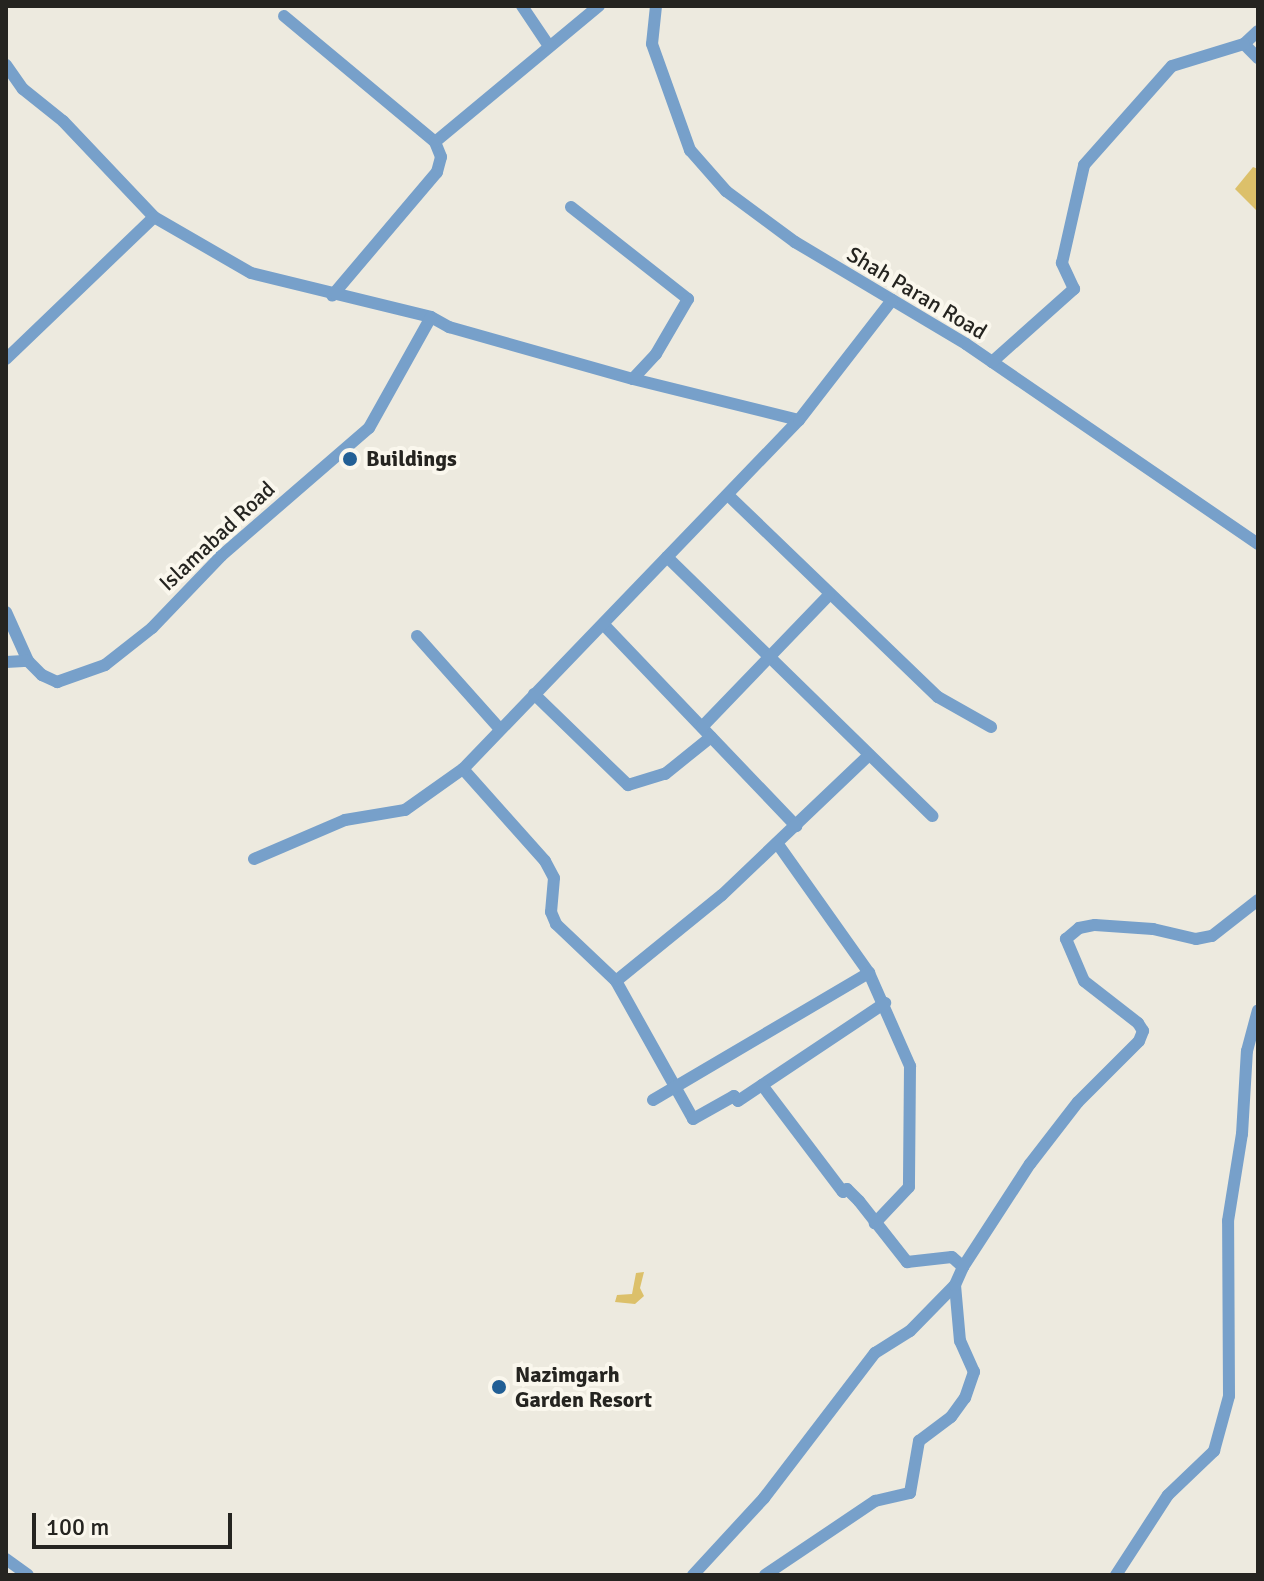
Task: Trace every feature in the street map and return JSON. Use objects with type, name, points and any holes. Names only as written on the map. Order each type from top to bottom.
[{"type":"street","points":[[522,6],[549,46]]},
{"type":"street","points":[[435,142],[599,6]]},
{"type":"street","name":"Shah Paran Road","points":[[656,6],[652,44],[690,150],[726,191],[795,242],[992,362],[1258,544]]},
{"type":"street","points":[[284,16],[435,142],[441,157],[437,172],[332,296]]},
{"type":"street","points":[[992,362],[1074,289],[1062,263],[1084,165],[1172,66],[1244,44],[1258,31]]},
{"type":"street","points":[[1244,44],[1258,58]]},
{"type":"street","points":[[6,65],[23,89],[63,121],[154,217],[251,273],[332,296],[431,317],[449,327],[633,379],[799,420]]},
{"type":"street","points":[[571,207],[688,299],[656,354],[633,379]]},
{"type":"street","points":[[6,359],[154,217]]},
{"type":"street","points":[[254,859],[345,820],[417,804],[463,769],[499,728],[605,626],[799,420],[892,300]]},
{"type":"street","name":"Islamabad Road","points":[[28,661],[57,682],[77,678],[105,665],[152,628],[221,556],[369,428],[431,317]]},
{"type":"street","points":[[729,496],[938,697],[991,727]]},
{"type":"street","points":[[667,557],[932,816]]},
{"type":"street","points":[[702,727],[766,654],[829,595]]},
{"type":"street","points":[[6,612],[28,661],[6,662]]},
{"type":"street","points":[[605,626],[796,826]]},
{"type":"street","points":[[417,636],[499,728]]},
{"type":"street","points":[[534,694],[628,785],[665,774],[711,737]]},
{"type":"street","points":[[616,981],[663,947],[869,755]]},
{"type":"street","points":[[463,769],[545,861],[554,878],[551,912],[556,924],[616,981],[676,1090],[697,1119],[762,1085],[885,1003]]},
{"type":"street","points":[[777,843],[869,973],[885,1003],[910,1066],[909,1187],[875,1223]]},
{"type":"street","points":[[693,1575],[764,1498],[875,1353],[910,1331],[955,1285],[963,1267],[1030,1164],[1143,1031],[1084,981],[1066,939],[1079,928],[1095,925],[1153,929],[1196,939],[1212,936],[1258,900]]},
{"type":"street","points":[[653,1100],[676,1090],[869,973]]},
{"type":"street","points":[[1116,1575],[1168,1495],[1214,1451],[1229,1396],[1228,1221],[1242,1134],[1247,1051],[1258,1010]]},
{"type":"street","points":[[762,1085],[843,1192],[847,1189],[907,1262],[952,1257],[963,1267]]},
{"type":"street","points":[[765,1575],[875,1501],[910,1493],[919,1441],[951,1417],[974,1372],[960,1341],[955,1285]]},
{"type":"street","points":[[6,1559],[28,1575]]},
{"type":"shaded area","points":[[1253,167],[1258,169],[1258,212],[1235,189]]},
{"type":"shaded area","points":[[644,1272],[640,1288],[644,1296],[635,1304],[615,1302],[617,1295],[632,1294],[636,1273]]},
{"type":"place","name":"Buildings","points":[[350,459]]},
{"type":"place","name":"Nazimgarh Garden Resort","points":[[499,1387]]}]
